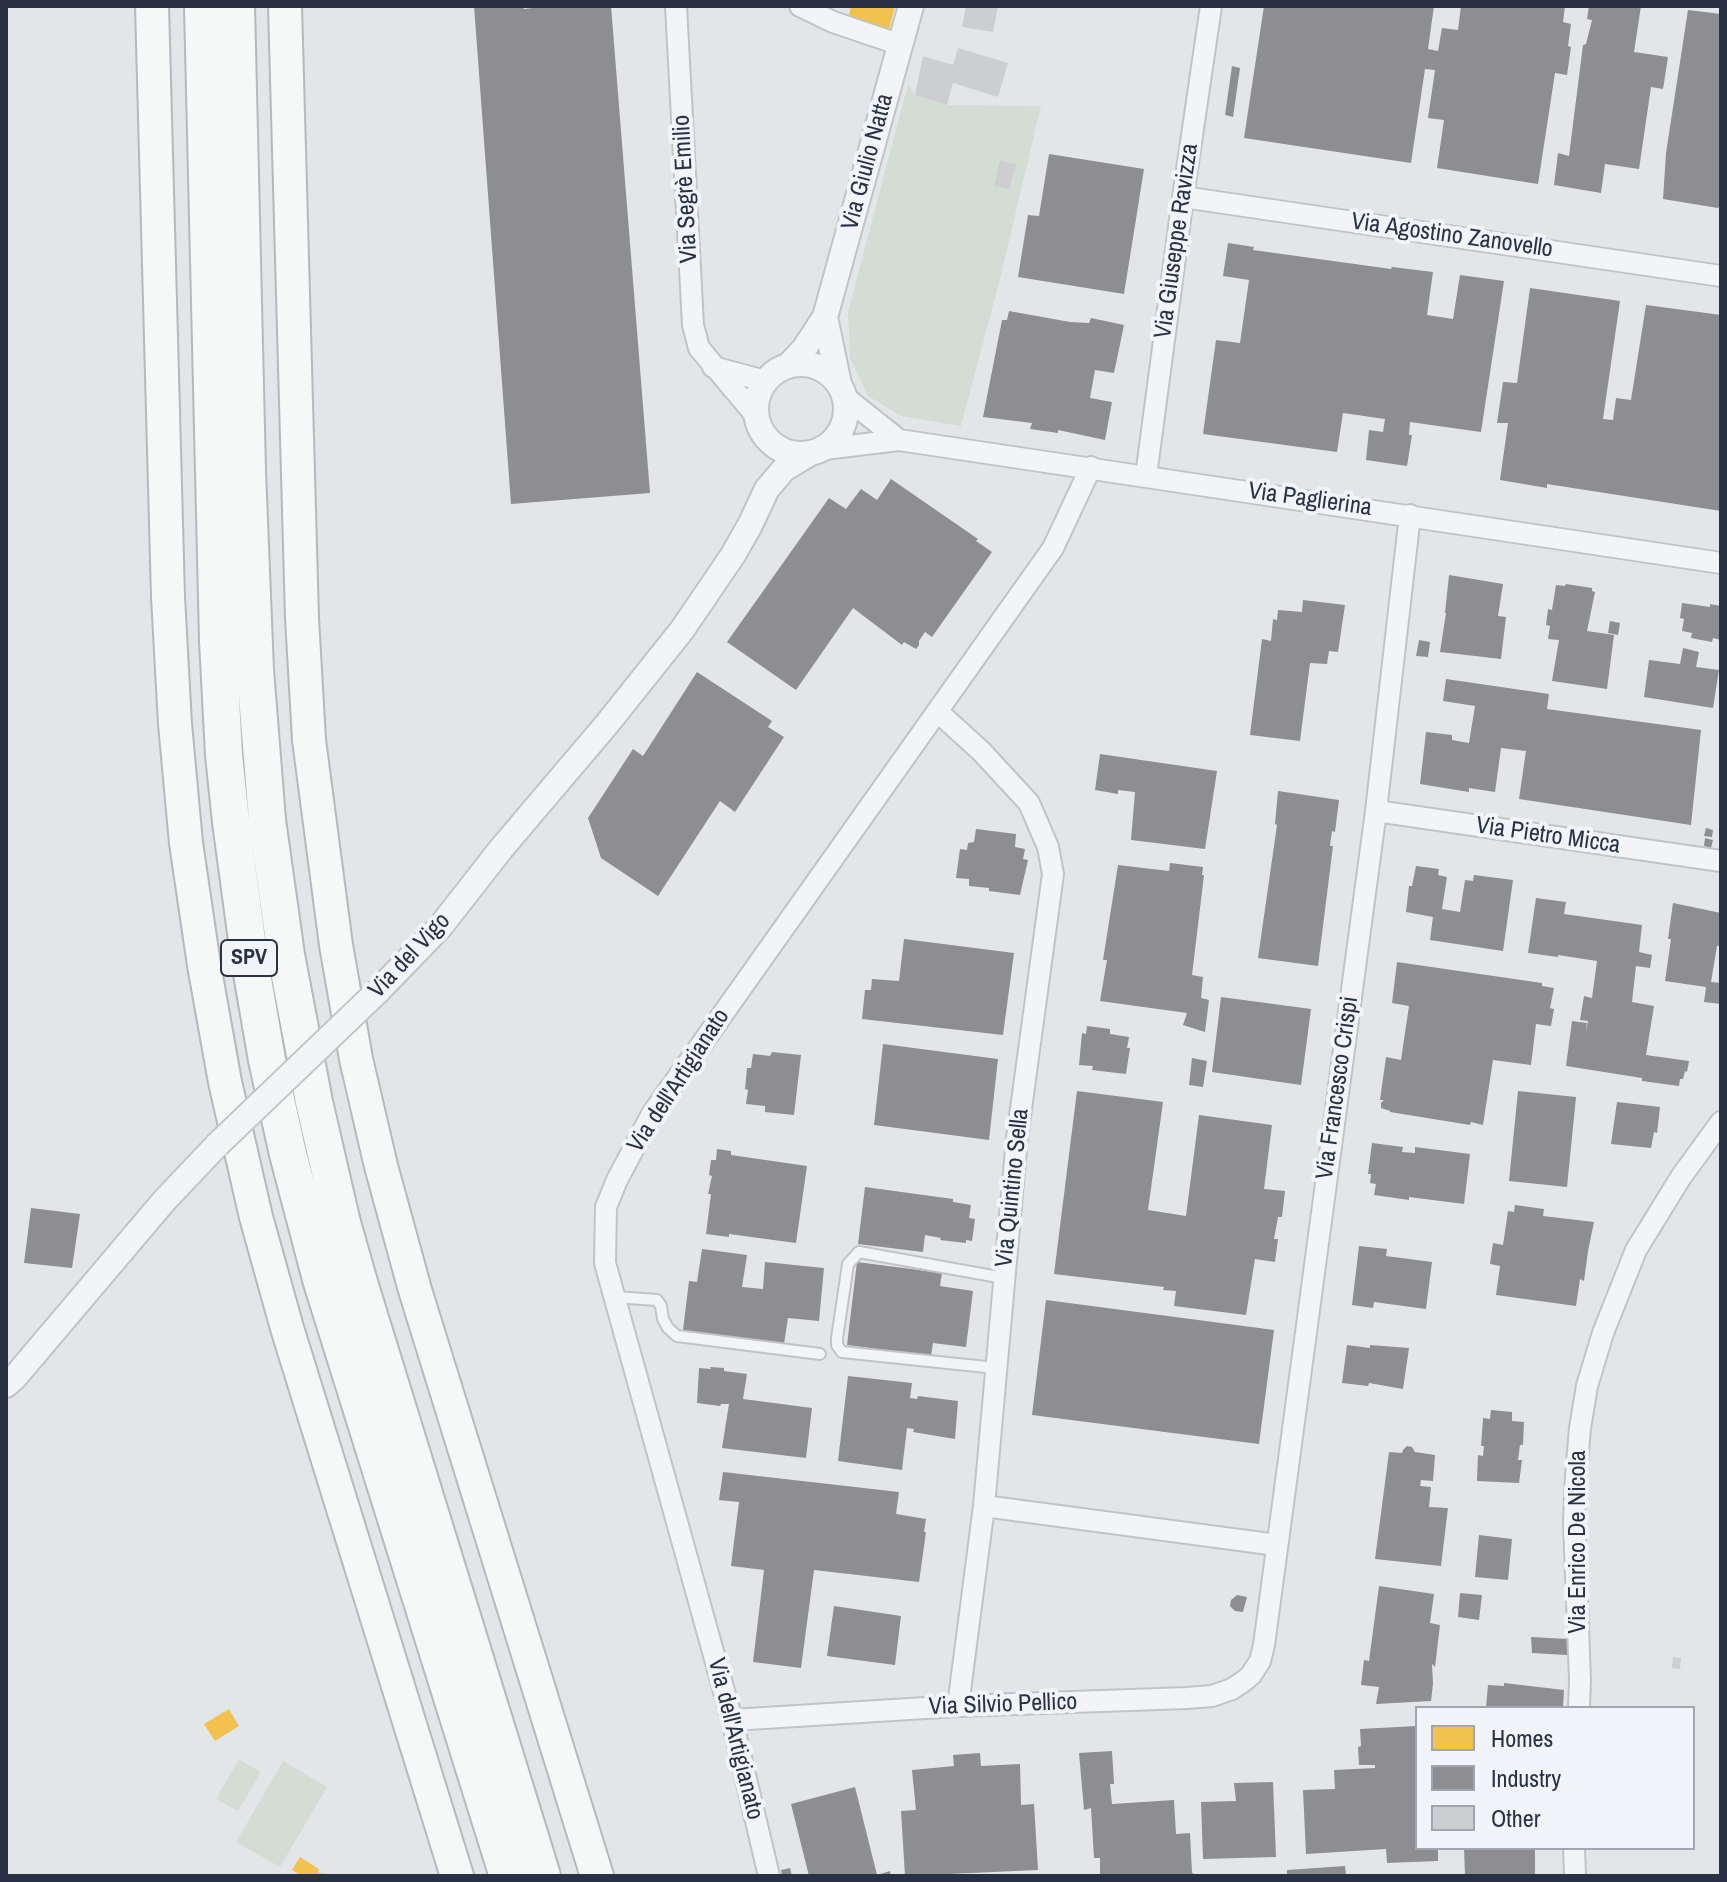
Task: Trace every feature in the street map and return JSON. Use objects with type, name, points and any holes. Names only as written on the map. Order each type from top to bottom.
[{"type":"highway","points":[[152,6],[168,597],[186,843],[204,965],[225,1082],[256,1217],[287,1328],[457,1876]]},
{"type":"highway","name":"SPV","points":[[203,6],[218,641],[224,755],[250,962],[288,1154],[321,1279],[508,1876]]},
{"type":"highway","name":"SPV","points":[[236,6],[255,670],[267,820],[286,955],[314,1102],[353,1261],[542,1876]]},
{"type":"highway","points":[[285,6],[302,618],[309,740],[336,945],[356,1059],[415,1290],[597,1876]]},
{"type":"street","name":"Via Segrè Emilio","points":[[676,6],[693,325],[699,348],[758,420]]},
{"type":"street","points":[[800,6],[833,22],[901,45]]},
{"type":"street","name":"Via Giulio Natta","points":[[789,365],[825,317],[911,6]]},
{"type":"street","name":"Via Giuseppe Ravizza","points":[[1146,476],[1211,6]]},
{"type":"street","name":"Via Agostino Zanovello","points":[[1183,197],[1721,276]]},
{"type":"street","name":"Via Giulio Natta","points":[[825,317],[842,390]]},
{"type":"street","points":[[842,390],[847,411],[836,439],[816,451],[793,454],[778,448],[766,438],[756,409],[759,393],[765,381],[776,371],[803,363],[817,366],[829,374],[842,390],[899,440]]},
{"type":"street","points":[[713,367],[765,381]]},
{"type":"street","name":"Via del Vigo","points":[[758,420],[765,451],[767,489]]},
{"type":"street","name":"Via Paglierina","points":[[816,451],[899,440],[1721,563]]},
{"type":"street","name":"Via del Vigo","points":[[6,1385],[164,1201],[217,1145],[378,991],[440,927],[682,630],[733,555],[767,489],[784,469],[816,451]]},
{"type":"street","name":"Via dell'Artigianato","points":[[769,1876],[732,1720],[605,1263],[606,1207],[652,1114],[1053,548],[1091,467]]},
{"type":"street","name":"Via Francesco Crispi","points":[[1260,1661],[1376,811],[1410,515]]},
{"type":"street","name":"Via Quintino Sella","points":[[938,712],[981,751],[1029,803],[1041,826],[1053,874],[1017,1138],[984,1506],[958,1706]]},
{"type":"street","name":"Via Pietro Micca","points":[[1376,811],[1721,861]]},
{"type":"street","name":"Via Enrico De Nicola","points":[[1579,1706],[1574,1522],[1580,1428],[1587,1386],[1603,1333],[1636,1250],[1681,1177],[1721,1122]]},
{"type":"street","points":[[984,1506],[1277,1545]]},
{"type":"street","name":"Via Silvio Pellico","points":[[732,1720],[958,1706],[1212,1696],[1244,1681],[1260,1661]]},
{"type":"street","points":[[1574,1850],[1575,1876]]},
{"type":"lane","points":[[996,1368],[842,1352],[837,1345],[848,1264],[859,1252],[1004,1278]]},
{"type":"lane","points":[[615,1297],[657,1300],[668,1328],[677,1336],[820,1354]]},
{"type":"shaded area","points":[[908,84],[915,95],[947,105],[1041,106],[961,426],[901,416],[868,396],[850,358],[848,312]]},
{"type":"shaded area","points":[[239,1759],[261,1772],[238,1811],[216,1799]]},
{"type":"shaded area","points":[[283,1761],[327,1787],[280,1867],[236,1842]]},
{"type":"building: Homes","points":[[851,6],[895,6],[889,30],[848,18]]},
{"type":"building: Homes","points":[[229,1709],[239,1726],[215,1741],[204,1724]]},
{"type":"building: Homes","points":[[300,1857],[325,1876],[302,1876],[292,1870]]},
{"type":"building: Industry","points":[[474,6],[522,6],[524,9],[611,6],[650,493],[511,504]]},
{"type":"building: Industry","points":[[1264,6],[1434,6],[1428,49],[1438,51],[1442,28],[1458,30],[1461,6],[1565,6],[1563,22],[1571,24],[1567,75],[1555,73],[1538,184],[1437,168],[1444,120],[1428,118],[1435,70],[1425,69],[1411,163],[1244,138]]},
{"type":"building: Industry","points":[[1589,6],[1641,6],[1634,52],[1668,57],[1663,89],[1651,87],[1639,169],[1605,164],[1601,193],[1554,185],[1558,153],[1569,156],[1583,45],[1586,44],[1592,20],[1587,19]]},
{"type":"building: Industry","points":[[1688,10],[1721,14],[1721,204],[1718,208],[1663,199],[1666,153]]},
{"type":"building: Industry","points":[[1232,66],[1240,68],[1233,117],[1225,115]]},
{"type":"building: Industry","points":[[1049,154],[1144,169],[1124,294],[1018,277],[1028,215],[1039,216]]},
{"type":"building: Industry","points":[[1228,243],[1254,247],[1253,250],[1433,272],[1427,315],[1453,319],[1460,275],[1504,281],[1481,432],[1410,422],[1409,435],[1412,435],[1407,466],[1366,460],[1369,430],[1383,432],[1385,419],[1343,413],[1337,452],[1203,434],[1216,340],[1240,343],[1249,280],[1223,276]]},
{"type":"building: Industry","points":[[1530,288],[1620,301],[1603,419],[1613,420],[1616,398],[1631,400],[1646,305],[1721,315],[1721,511],[1547,484],[1547,488],[1500,480],[1508,423],[1497,423],[1503,382],[1517,383]]},
{"type":"building: Industry","points":[[1009,311],[1070,322],[1089,323],[1091,318],[1124,325],[1114,373],[1095,370],[1090,398],[1112,402],[1105,440],[1058,430],[1058,433],[1030,429],[1032,423],[983,417],[1002,320],[1007,320]]},
{"type":"building: Industry","points":[[891,479],[992,552],[932,637],[925,632],[916,649],[904,642],[902,645],[853,608],[796,690],[727,642],[829,498],[846,509],[861,489],[877,500]]},
{"type":"building: Industry","points":[[1449,575],[1503,584],[1498,616],[1506,617],[1501,659],[1440,652]]},
{"type":"building: Industry","points":[[1556,585],[1592,588],[1595,592],[1587,631],[1614,635],[1607,689],[1552,681],[1559,640],[1548,639],[1548,609],[1552,610]]},
{"type":"building: Industry","points":[[1303,600],[1345,605],[1338,652],[1329,651],[1327,664],[1310,663],[1300,741],[1250,735],[1262,639],[1271,641],[1273,619],[1277,620],[1278,610],[1302,612]]},
{"type":"building: Industry","points":[[1682,603],[1721,606],[1721,640],[1713,638],[1712,642],[1691,638],[1692,633],[1682,631]]},
{"type":"building: Industry","points":[[1610,621],[1620,623],[1618,635],[1608,633]]},
{"type":"building: Industry","points":[[1419,640],[1430,642],[1428,657],[1416,656]]},
{"type":"building: Industry","points":[[1683,648],[1699,652],[1696,667],[1719,670],[1713,708],[1644,697],[1649,660],[1680,664]]},
{"type":"building: Industry","points":[[697,672],[772,721],[768,727],[784,737],[735,812],[720,801],[658,896],[601,858],[588,818],[633,749],[643,756]]},
{"type":"building: Industry","points":[[1446,679],[1549,694],[1547,709],[1701,730],[1691,825],[1519,799],[1526,751],[1501,748],[1495,792],[1469,788],[1469,792],[1420,784],[1426,732],[1452,735],[1452,740],[1469,743],[1475,706],[1443,701]]},
{"type":"building: Industry","points":[[1100,754],[1217,771],[1205,849],[1131,840],[1135,792],[1118,790],[1118,794],[1095,790]]},
{"type":"building: Industry","points":[[1278,791],[1339,800],[1330,846],[1333,846],[1318,966],[1258,958],[1277,825]]},
{"type":"building: Industry","points":[[1706,828],[1713,830],[1712,837],[1704,836]]},
{"type":"building: Industry","points":[[976,829],[1016,834],[1015,847],[1025,849],[1023,859],[1028,860],[1020,895],[969,886],[969,879],[956,878],[960,849],[967,850],[968,843],[974,842]]},
{"type":"building: Industry","points":[[1705,838],[1713,840],[1711,848],[1704,846]]},
{"type":"building: Industry","points":[[1170,863],[1203,867],[1192,975],[1203,977],[1201,998],[1209,1000],[1205,1032],[1183,1025],[1187,1013],[1100,1001],[1107,960],[1103,960],[1118,865],[1169,871]]},
{"type":"building: Industry","points":[[1416,866],[1439,869],[1438,875],[1447,877],[1442,909],[1460,912],[1465,880],[1473,881],[1474,875],[1513,880],[1503,951],[1430,940],[1433,917],[1406,912],[1409,886],[1412,886]]},
{"type":"building: Industry","points":[[1536,898],[1566,902],[1564,914],[1642,925],[1639,952],[1652,955],[1650,968],[1636,966],[1632,1002],[1654,1006],[1646,1055],[1689,1061],[1679,1086],[1566,1066],[1572,1021],[1587,1023],[1586,1033],[1588,1021],[1580,1020],[1584,996],[1592,998],[1597,961],[1528,953]]},
{"type":"building: Industry","points":[[1673,903],[1721,913],[1720,946],[1717,946],[1711,982],[1721,983],[1721,1004],[1704,1002],[1706,987],[1665,981]]},
{"type":"building: Industry","points":[[904,939],[1014,953],[1003,1035],[862,1019],[865,990],[871,990],[872,979],[899,981]]},
{"type":"building: Industry","points":[[1397,962],[1542,983],[1542,986],[1554,988],[1550,1008],[1554,1009],[1551,1026],[1536,1024],[1531,1065],[1493,1060],[1483,1125],[1390,1112],[1381,1108],[1386,1057],[1401,1060],[1409,1006],[1392,1003]]},
{"type":"building: Industry","points":[[1221,997],[1311,1009],[1301,1085],[1212,1072]]},
{"type":"building: Industry","points":[[1087,1026],[1110,1029],[1110,1034],[1129,1037],[1126,1074],[1092,1070],[1093,1066],[1079,1065],[1082,1033],[1086,1034]]},
{"type":"building: Industry","points":[[883,1044],[998,1059],[989,1140],[874,1125]]},
{"type":"building: Industry","points":[[772,1052],[801,1055],[794,1115],[765,1112],[765,1106],[746,1104],[747,1068],[751,1068],[753,1054],[770,1056]]},
{"type":"building: Industry","points":[[1192,1058],[1207,1061],[1203,1087],[1189,1085]]},
{"type":"building: Industry","points":[[1077,1091],[1163,1102],[1148,1210],[1186,1216],[1199,1115],[1272,1125],[1264,1189],[1285,1191],[1282,1217],[1278,1217],[1274,1239],[1278,1239],[1275,1262],[1255,1259],[1246,1315],[1174,1306],[1176,1291],[1163,1290],[1164,1287],[1054,1274]]},
{"type":"building: Industry","points":[[1518,1091],[1576,1097],[1567,1187],[1509,1181]]},
{"type":"building: Industry","points":[[1617,1102],[1660,1107],[1657,1133],[1654,1132],[1651,1148],[1611,1144]]},
{"type":"building: Industry","points":[[1372,1143],[1403,1147],[1402,1152],[1415,1153],[1415,1147],[1470,1154],[1464,1204],[1374,1195],[1376,1184],[1370,1183],[1371,1174],[1368,1174]]},
{"type":"building: Industry","points":[[717,1149],[731,1151],[731,1155],[807,1166],[796,1243],[706,1234],[712,1176],[709,1175],[711,1160],[716,1160]]},
{"type":"building: Industry","points":[[865,1187],[953,1199],[953,1202],[971,1205],[969,1218],[975,1219],[972,1241],[940,1240],[925,1235],[923,1252],[858,1244]]},
{"type":"building: Industry","points":[[1515,1205],[1544,1209],[1543,1216],[1594,1222],[1584,1281],[1580,1279],[1576,1306],[1496,1295],[1500,1266],[1490,1264],[1493,1243],[1503,1245],[1508,1211],[1514,1212]]},
{"type":"building: Industry","points":[[31,1208],[80,1214],[72,1268],[24,1263]]},
{"type":"building: Industry","points":[[1359,1246],[1387,1249],[1386,1256],[1432,1262],[1426,1309],[1374,1302],[1373,1308],[1352,1305]]},
{"type":"building: Industry","points":[[702,1249],[747,1255],[742,1287],[763,1289],[765,1262],[824,1268],[819,1321],[788,1318],[784,1344],[683,1330],[689,1281],[697,1282]]},
{"type":"building: Industry","points":[[857,1262],[942,1273],[940,1286],[973,1291],[966,1347],[933,1343],[931,1356],[847,1345]]},
{"type":"building: Industry","points":[[1046,1300],[1274,1330],[1259,1444],[1032,1415]]},
{"type":"building: Industry","points":[[1347,1345],[1409,1348],[1403,1389],[1369,1383],[1368,1386],[1342,1383]]},
{"type":"building: Industry","points":[[699,1368],[747,1374],[743,1399],[812,1408],[806,1458],[722,1448],[729,1404],[697,1403]]},
{"type":"building: Industry","points":[[848,1376],[912,1383],[910,1398],[917,1399],[918,1396],[958,1401],[955,1439],[913,1432],[914,1429],[907,1428],[902,1470],[838,1461]]},
{"type":"building: Industry","points":[[1491,1410],[1512,1412],[1512,1421],[1524,1422],[1523,1445],[1520,1445],[1518,1460],[1522,1460],[1519,1483],[1477,1481],[1478,1455],[1483,1456],[1484,1446],[1481,1446],[1483,1418],[1490,1419]]},
{"type":"building: Industry","points":[[1407,1446],[1415,1452],[1435,1455],[1433,1481],[1421,1480],[1420,1486],[1431,1487],[1429,1507],[1448,1508],[1441,1566],[1375,1559],[1389,1452],[1402,1453]]},
{"type":"building: Industry","points":[[723,1472],[899,1492],[896,1514],[926,1519],[919,1582],[814,1570],[801,1668],[753,1662],[764,1570],[731,1566],[739,1502],[719,1500]]},
{"type":"building: Industry","points":[[1479,1535],[1512,1539],[1508,1580],[1475,1577]]},
{"type":"building: Industry","points":[[1379,1586],[1434,1594],[1430,1623],[1440,1625],[1435,1667],[1432,1664],[1431,1701],[1376,1704],[1379,1687],[1361,1685],[1364,1660],[1369,1661]]},
{"type":"building: Industry","points":[[1460,1593],[1482,1595],[1479,1620],[1458,1617]]},
{"type":"building: Industry","points":[[1237,1595],[1247,1597],[1243,1612],[1235,1611],[1230,1606]]},
{"type":"building: Industry","points":[[834,1606],[901,1616],[895,1665],[827,1656]]},
{"type":"building: Industry","points":[[1531,1637],[1567,1639],[1567,1655],[1532,1653]]},
{"type":"building: Industry","points":[[1504,1683],[1564,1690],[1563,1706],[1486,1706],[1488,1685],[1504,1686]]},
{"type":"building: Industry","points":[[1415,1726],[1415,1850],[1438,1850],[1438,1861],[1387,1863],[1386,1849],[1306,1854],[1303,1790],[1335,1789],[1334,1770],[1375,1768],[1375,1765],[1359,1765],[1360,1729]]},
{"type":"building: Industry","points":[[1112,1751],[1112,1804],[1174,1800],[1176,1834],[1190,1833],[1192,1873],[1199,1876],[1100,1876],[1100,1858],[1094,1858],[1091,1808],[1084,1810],[1079,1753]]},
{"type":"building: Industry","points":[[980,1753],[981,1766],[1020,1764],[1021,1805],[1034,1804],[1038,1870],[905,1876],[901,1811],[916,1810],[912,1770],[954,1766],[953,1755]]},
{"type":"building: Industry","points":[[1273,1782],[1276,1857],[1203,1859],[1201,1802],[1236,1801],[1234,1783]]},
{"type":"building: Industry","points":[[855,1787],[877,1875],[890,1871],[891,1876],[809,1876],[791,1804]]},
{"type":"building: Industry","points":[[1464,1850],[1535,1850],[1535,1876],[1465,1876]]},
{"type":"building: Industry","points":[[1345,1866],[1346,1875],[1287,1876],[1287,1870]]},
{"type":"building: Industry","points":[[790,1868],[792,1876],[782,1876],[781,1870]]},
{"type":"building: Other","points":[[966,6],[998,6],[993,32],[962,27]]},
{"type":"building: Other","points":[[958,48],[1008,63],[998,97],[953,83],[947,105],[915,95],[923,56],[953,65]]},
{"type":"building: Other","points":[[1000,161],[1016,164],[1009,189],[994,186]]},
{"type":"building: Other","points":[[1673,1657],[1681,1658],[1680,1669],[1672,1668]]}]
